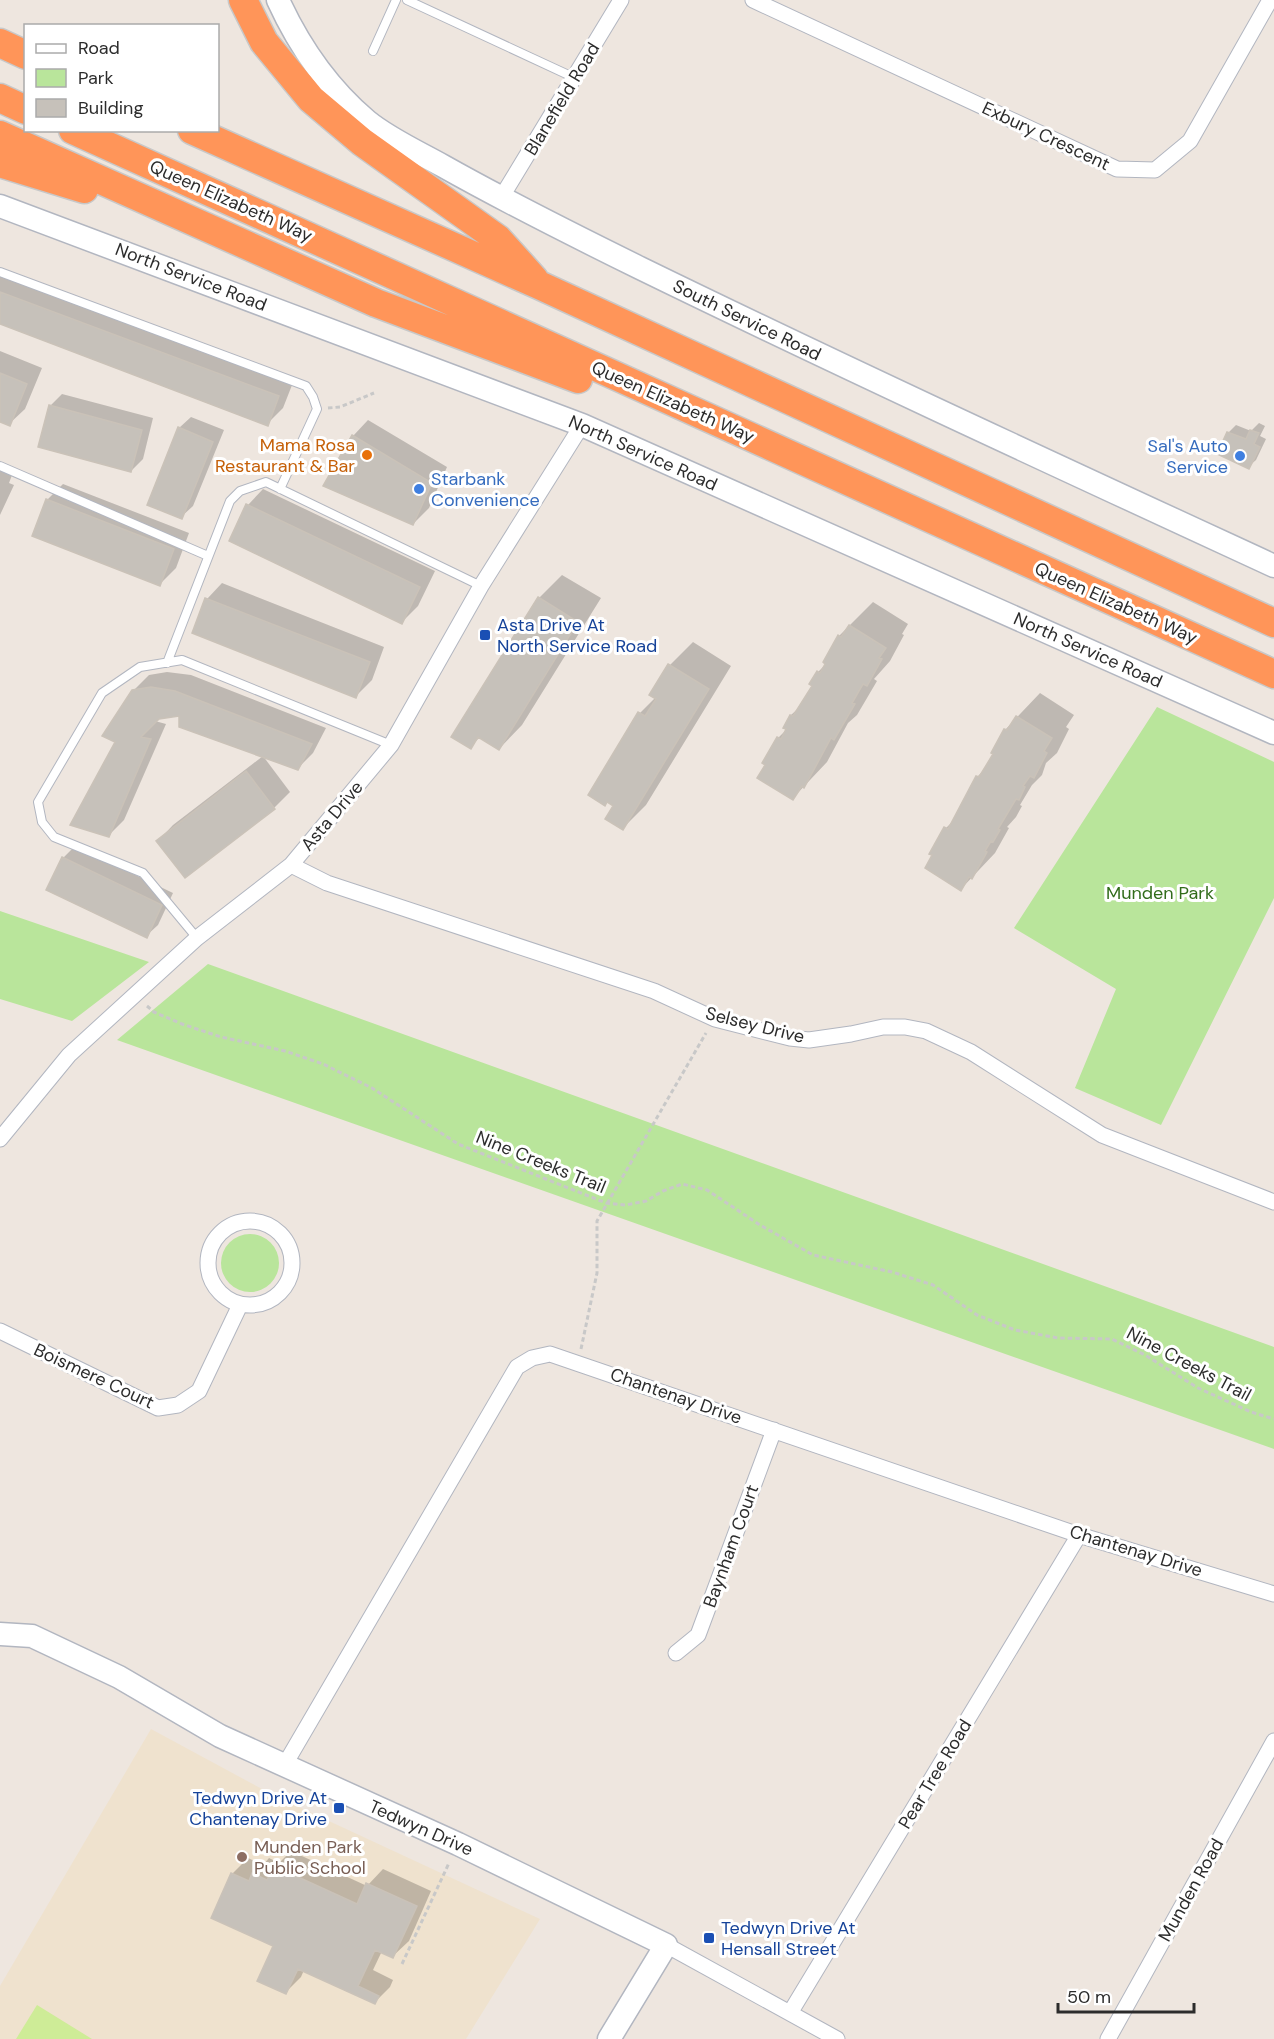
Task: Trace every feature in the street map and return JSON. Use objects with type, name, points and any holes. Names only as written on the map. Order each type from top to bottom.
[{"type":"highway","points":[[243,0],[264,42],[311,99],[362,142],[498,239],[539,285]]},
{"type":"highway","points":[[0,43],[24,54]]},
{"type":"highway","points":[[0,98],[24,109]]},
{"type":"highway","name":"Queen Elizabeth Way","points":[[77,132],[1274,674]]},
{"type":"highway","points":[[196,132],[539,285],[1274,622]]},
{"type":"highway","points":[[0,135],[376,303],[620,395],[768,445]]},
{"type":"highway","points":[[0,163],[207,228]]},
{"type":"street","name":"South Service Road","points":[[278,0],[296,36],[317,68],[342,97],[370,123],[501,198],[800,346],[1274,566]]},
{"type":"street","name":"Blanefield Road","points":[[501,198],[621,0]]},
{"type":"street","name":"Exbury Crescent","points":[[753,0],[1117,170],[1155,170],[1190,141],[1270,0]]},
{"type":"street","name":"North Service Road","points":[[0,206],[582,425],[1274,733]]},
{"type":"street","name":"Asta Drive","points":[[0,1139],[69,1055],[197,938],[291,865],[391,745],[481,586],[582,425]]},
{"type":"street","name":"Selsey Drive","points":[[291,865],[327,883],[654,991],[715,1019],[790,1038],[809,1040],[883,1027],[905,1027],[926,1031],[971,1052],[1102,1135],[1272,1196]]},
{"type":"street","points":[[240,1222],[259,1222],[273,1228],[284,1238],[290,1251],[292,1266],[289,1280],[281,1292],[269,1301],[255,1306],[240,1305],[228,1300],[211,1280],[208,1254],[222,1231],[240,1222]]},
{"type":"street","name":"Boismere Court","points":[[0,1331],[158,1408],[178,1405],[199,1391],[240,1305]]},
{"type":"street","name":"Chantenay Drive","points":[[284,1766],[517,1367],[532,1358],[550,1354],[1079,1534],[1274,1594]]},
{"type":"street","name":"Baynham Court","points":[[676,1653],[698,1635],[774,1430]]},
{"type":"street","name":"Pear Tree Road","points":[[790,2013],[1079,1534]]},
{"type":"street","name":"Tedwyn Drive","points":[[0,1634],[32,1636],[119,1677],[220,1736],[458,1844],[666,1946],[837,2039]]},
{"type":"street","name":"Munden Road","points":[[1108,2039],[1274,1741]]},
{"type":"street","points":[[609,2039],[666,1946]]},
{"type":"lane","points":[[373,51],[396,0]]},
{"type":"lane","points":[[407,0],[575,78]]},
{"type":"lane","points":[[0,272],[306,386],[317,409],[280,489]]},
{"type":"lane","points":[[0,466],[208,556]]},
{"type":"lane","points":[[167,663],[230,501],[240,491],[266,482],[481,586]]},
{"type":"lane","points":[[197,938],[143,873],[54,837],[42,822],[38,802],[102,693],[140,667],[182,660],[391,745]]},
{"type":"path","points":[[317,409],[340,407],[374,393]]},
{"type":"path","name":"Nine Creeks Trail","points":[[135,995],[154,1012],[182,1024],[221,1037],[285,1051],[323,1064],[372,1089],[458,1144],[606,1203],[626,1205],[646,1201],[682,1184],[707,1190],[760,1225],[813,1255],[892,1272],[933,1285],[977,1315],[1015,1330],[1058,1338],[1112,1339],[1145,1355],[1198,1388],[1251,1412],[1274,1419]]},
{"type":"path","points":[[578,1363],[597,1273],[597,1221],[715,1019]]},
{"type":"path","points":[[402,1964],[458,1844]]},
{"type":"shaded area","name":"Munden Park Public School","points":[[151,1729],[275,1796],[540,1919],[466,2039],[0,2039],[0,1986]]},
{"type":"green space","name":"Munden Park","points":[[1157,707],[1274,762],[1274,898],[1161,1125],[1075,1088],[1116,989],[1014,928]]},
{"type":"green space","points":[[0,911],[149,962],[72,1021],[0,999]]},
{"type":"green space","points":[[208,964],[1274,1347],[1274,1449],[117,1040]]},
{"type":"green space","points":[[250,1234],[261,1236],[274,1247],[279,1263],[277,1274],[266,1287],[250,1292],[239,1290],[226,1279],[221,1263],[223,1252],[234,1239]]},
{"type":"green space","points":[[37,2005],[92,2039],[16,2039]]},
{"type":"building","points":[[0,292],[279,396],[268,426],[0,324]]},
{"type":"building","points":[[0,373],[27,384],[10,426],[0,422]]},
{"type":"building","points":[[49,405],[142,430],[131,472],[38,447]]},
{"type":"building","points":[[178,427],[213,442],[182,519],[147,505]]},
{"type":"building","points":[[1250,430],[1259,433],[1254,444],[1260,447],[1249,469],[1217,454],[1227,432],[1246,439]]},
{"type":"building","points":[[352,435],[432,483],[413,525],[323,486]]},
{"type":"building","points":[[46,499],[174,549],[160,586],[32,536]]},
{"type":"building","points":[[246,504],[420,587],[402,624],[229,541]]},
{"type":"building","points":[[538,597],[578,622],[499,750],[478,737],[471,749],[451,737]]},
{"type":"building","points":[[205,598],[370,662],[356,698],[192,633]]},
{"type":"building","points":[[849,625],[886,648],[867,686],[863,684],[852,703],[855,704],[834,740],[831,738],[804,788],[802,786],[793,800],[757,778],[765,765],[762,763],[777,737],[781,739],[786,729],[783,728],[790,715],[793,716],[812,686],[809,684],[817,671],[820,673],[825,664],[823,662],[838,635],[841,637]]},
{"type":"building","points":[[668,664],[709,689],[623,830],[605,819],[613,806],[607,802],[605,806],[588,795],[638,712],[645,716],[656,699],[649,695]]},
{"type":"building","points":[[151,687],[175,691],[312,744],[298,770],[179,727],[179,716],[159,719],[141,737],[151,739],[109,837],[70,825],[115,742],[102,736],[132,690]]},
{"type":"building","points":[[1016,716],[1052,738],[1044,751],[1047,753],[1034,778],[1030,776],[1023,786],[1025,787],[1019,800],[1016,799],[993,842],[991,841],[985,851],[987,852],[972,879],[969,877],[961,891],[925,868],[932,855],[929,854],[944,827],[948,829],[976,776],[979,777],[993,754],[991,753],[1004,729],[1007,730]]},
{"type":"building","points":[[246,771],[275,809],[185,878],[156,841]]},
{"type":"building","points":[[62,857],[162,905],[147,938],[46,890]]},
{"type":"building","points":[[274,1866],[357,1904],[366,1883],[417,1906],[393,1958],[375,1950],[358,1986],[379,1996],[375,2004],[298,1969],[286,1994],[257,1981],[273,1946],[211,1918],[231,1873],[249,1881],[252,1873],[267,1880]]},
{"type":"place","name":"Mama Rosa Restaurant & Bar","points":[[367,455]]},
{"type":"place","name":"Sal's Auto Service","points":[[1240,456]]},
{"type":"place","name":"Starbank Convenience","points":[[419,489]]},
{"type":"place","name":"Asta Drive At North Service Road","points":[[485,635]]},
{"type":"place","name":"Tedwyn Drive At Chantenay Drive","points":[[339,1808]]},
{"type":"place","name":"Munden Park Public School","points":[[242,1857]]},
{"type":"place","name":"Tedwyn Drive At Hensall Street","points":[[709,1938]]}]
